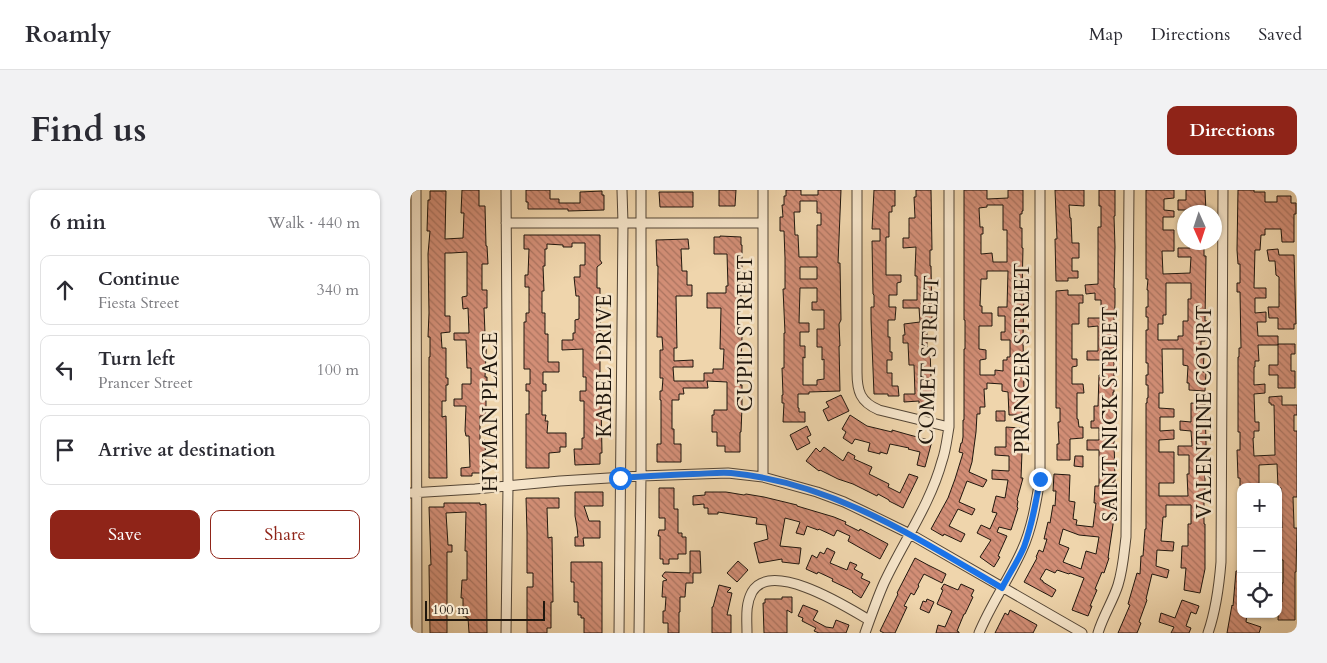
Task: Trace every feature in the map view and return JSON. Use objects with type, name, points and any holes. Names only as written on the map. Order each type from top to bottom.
[{"type":"street","points":[[416,190],[413,213],[413,493],[417,633]]},
{"type":"street","name":"HYMAN PLACE","points":[[506,190],[508,486],[506,633]]},
{"type":"street","name":"KABEL DRIVE","points":[[619,633],[622,190]]},
{"type":"street","name":"KABEL DRIVE","points":[[638,633],[641,190]]},
{"type":"street","name":"CUPID STREET","points":[[763,190],[763,477]]},
{"type":"street","points":[[857,190],[858,391],[870,406],[879,410],[949,427]]},
{"type":"street","name":"COMET STREET","points":[[865,633],[884,582],[924,508],[939,471],[946,447],[949,427],[949,190]]},
{"type":"street","name":"PRANCER STREET","points":[[979,633],[1018,560],[1030,529],[1040,479],[1040,190]]},
{"type":"street","name":"SAINT NICK STREET","points":[[1098,633],[1118,586],[1126,537],[1129,190]]},
{"type":"street","name":"VALENTINE COURT","points":[[1208,633],[1218,594],[1221,562],[1223,190]]},
{"type":"street","points":[[506,223],[763,223]]},
{"type":"street","points":[[413,493],[560,480],[640,476],[728,473],[763,477],[817,492],[844,502],[910,534],[1082,633]]},
{"type":"street","points":[[747,633],[747,605],[752,592],[759,584],[770,580],[788,581],[830,598],[870,620]]},
{"type":"building","points":[[462,190],[479,190],[479,206],[485,206],[488,264],[482,264],[482,290],[487,290],[487,308],[484,308],[485,334],[487,334],[485,377],[487,377],[487,396],[486,416],[480,416],[480,440],[485,440],[486,473],[472,473],[472,476],[461,476],[461,468],[470,467],[469,436],[466,436],[465,431],[466,406],[454,406],[454,399],[462,399],[462,384],[471,384],[471,368],[467,368],[466,340],[454,340],[454,333],[469,333],[468,308],[463,309],[462,297],[467,296],[467,252],[445,253],[445,316],[450,316],[450,332],[441,333],[442,348],[446,348],[446,378],[448,378],[446,401],[442,401],[442,417],[446,416],[447,478],[429,478],[430,337],[428,337],[428,254],[430,231],[427,231],[428,200],[430,200],[430,191],[446,191],[445,239],[463,238],[464,213],[461,213]]},
{"type":"building","points":[[526,190],[550,190],[550,199],[559,199],[559,203],[580,203],[580,192],[602,191],[602,195],[604,195],[604,210],[528,209]]},
{"type":"building","points":[[719,190],[736,190],[735,206],[719,206]]},
{"type":"building","points":[[786,190],[801,190],[801,195],[818,195],[818,190],[841,190],[838,263],[840,263],[841,320],[839,324],[840,391],[798,394],[799,412],[805,412],[805,422],[783,422],[782,368],[784,368],[785,333],[783,289],[785,289],[785,258],[784,231],[780,231],[780,217],[783,217],[782,205],[784,205],[784,196],[786,196]],"holes":[[[800,201],[817,201],[817,213],[821,213],[821,225],[817,225],[817,257],[799,257],[798,235],[795,235],[794,212],[800,212]],[[800,267],[817,267],[817,279],[800,279]],[[800,288],[817,288],[817,302],[812,302],[812,310],[824,310],[824,329],[817,329],[817,347],[822,347],[822,360],[824,359],[824,379],[817,380],[817,385],[803,385],[805,346],[800,346],[800,332],[809,332],[809,323],[799,323]]]},
{"type":"building","points":[[874,190],[895,190],[895,206],[892,206],[892,212],[889,212],[889,237],[886,237],[886,275],[901,275],[901,282],[897,283],[897,295],[889,295],[889,307],[896,307],[895,320],[888,320],[888,337],[890,337],[892,360],[887,360],[887,373],[892,373],[892,386],[898,386],[899,396],[874,394],[871,320],[871,307],[874,307],[872,241],[880,241],[880,229],[872,229]]},
{"type":"building","points":[[916,190],[931,190],[932,250],[930,250],[930,266],[932,320],[927,320],[927,349],[930,349],[932,406],[919,407],[919,401],[904,402],[904,394],[915,394],[914,365],[909,365],[908,343],[903,343],[903,335],[905,335],[904,324],[920,322],[919,308],[903,308],[903,300],[917,300],[917,276],[915,276],[916,247],[903,248],[903,238],[909,238],[909,218],[915,218],[914,197],[916,197]]},
{"type":"building","points":[[964,190],[987,190],[987,199],[1008,198],[1008,190],[1023,190],[1023,211],[1020,214],[1023,248],[1022,293],[1024,293],[1024,392],[1021,392],[1022,415],[1009,415],[1008,392],[1002,391],[1002,384],[987,383],[987,389],[984,389],[985,407],[980,407],[980,414],[977,414],[972,462],[969,472],[987,480],[983,487],[967,481],[959,502],[975,509],[972,515],[958,509],[949,526],[965,534],[961,542],[944,534],[943,536],[931,529],[948,498],[963,453],[959,452],[963,437],[964,420]],"holes":[[[987,205],[1003,205],[1003,230],[1007,230],[1007,262],[993,262],[992,253],[981,254],[983,227],[980,227],[979,208],[987,207]],[[987,271],[1008,271],[1007,307],[998,307],[998,316],[1005,316],[1005,332],[1001,332],[1001,340],[1010,340],[1010,357],[1007,357],[1007,360],[1003,360],[1003,371],[995,370],[995,375],[980,375],[980,360],[986,359],[986,350],[979,349],[979,326],[992,326],[992,313],[982,313],[982,306],[980,306],[981,279],[987,279]]]},
{"type":"building","points":[[1055,190],[1084,190],[1084,206],[1069,205],[1072,243],[1079,243],[1079,258],[1072,258],[1072,271],[1078,271],[1078,278],[1068,278],[1068,281],[1056,281]]},
{"type":"building","points":[[1099,190],[1115,190],[1115,304],[1113,336],[1116,336],[1116,346],[1114,346],[1113,406],[1115,406],[1115,482],[1113,482],[1112,494],[1114,494],[1114,504],[1111,518],[1114,518],[1109,558],[1104,573],[1102,572],[1095,589],[1097,590],[1088,616],[1072,610],[1084,578],[1057,570],[1055,573],[1046,569],[1040,579],[1056,590],[1052,597],[1024,582],[1037,558],[1039,550],[1043,552],[1047,539],[1044,539],[1048,522],[1050,523],[1053,505],[1055,506],[1056,491],[1053,491],[1054,474],[1070,475],[1069,501],[1075,502],[1073,519],[1077,520],[1076,525],[1093,527],[1096,503],[1094,503],[1095,486],[1099,486],[1099,450],[1087,450],[1087,440],[1099,440],[1099,428],[1091,428],[1091,421],[1094,421],[1094,406],[1098,406],[1099,375],[1102,375],[1102,360],[1087,360],[1087,351],[1098,351],[1098,326],[1088,327],[1088,318],[1101,318],[1101,300],[1095,300],[1095,293],[1086,294],[1085,285],[1098,284],[1098,227],[1101,227],[1101,206],[1099,206]],"holes":[[[1063,529],[1079,535],[1099,537],[1096,554],[1086,551],[1081,569],[1063,562],[1069,548],[1059,544]]]},
{"type":"building","points":[[1146,190],[1174,190],[1174,198],[1164,199],[1164,210],[1174,211],[1174,217],[1163,217],[1163,230],[1174,230],[1174,251],[1162,251],[1163,274],[1190,273],[1191,257],[1178,257],[1178,250],[1204,250],[1204,256],[1206,256],[1205,321],[1207,321],[1207,331],[1205,341],[1201,341],[1201,355],[1204,355],[1203,372],[1206,372],[1205,391],[1189,390],[1189,383],[1187,383],[1188,366],[1183,365],[1183,349],[1162,349],[1163,393],[1159,393],[1159,408],[1174,409],[1174,417],[1160,417],[1160,431],[1174,430],[1174,439],[1159,440],[1159,452],[1174,452],[1174,483],[1159,483],[1159,496],[1188,496],[1187,474],[1189,474],[1189,455],[1178,455],[1178,446],[1192,446],[1191,431],[1180,430],[1180,421],[1191,422],[1191,403],[1205,404],[1205,569],[1200,593],[1184,590],[1186,568],[1181,568],[1182,546],[1188,546],[1188,524],[1191,524],[1191,505],[1166,505],[1166,517],[1163,517],[1161,541],[1174,542],[1173,551],[1157,550],[1156,566],[1169,570],[1167,578],[1152,574],[1147,600],[1137,633],[1118,633],[1130,605],[1128,604],[1137,573],[1140,574],[1146,529],[1146,403],[1148,385],[1146,385],[1146,375],[1148,375],[1148,363],[1146,363],[1146,330],[1148,330],[1148,317],[1146,317],[1146,307],[1148,307],[1148,279],[1146,279]],"holes":[[[1166,283],[1191,283],[1191,299],[1188,299],[1188,321],[1183,321],[1183,336],[1178,336],[1178,340],[1158,340],[1158,324],[1163,324],[1163,315],[1166,315]]]},
{"type":"building","points":[[1186,190],[1205,190],[1206,205],[1178,205],[1178,200],[1186,200]]},
{"type":"building","points":[[1238,190],[1265,192],[1265,202],[1277,202],[1277,196],[1291,196],[1291,203],[1296,203],[1294,242],[1282,242],[1281,229],[1265,229],[1265,235],[1261,235],[1260,250],[1255,250],[1254,288],[1266,288],[1266,298],[1255,298],[1255,313],[1266,312],[1266,322],[1257,322],[1258,336],[1278,336],[1278,345],[1258,345],[1259,361],[1255,361],[1254,385],[1265,384],[1265,393],[1254,394],[1255,422],[1259,422],[1259,431],[1254,431],[1253,438],[1254,456],[1275,455],[1274,405],[1269,403],[1269,397],[1282,396],[1282,405],[1297,405],[1297,415],[1294,415],[1294,431],[1297,431],[1297,497],[1293,497],[1294,528],[1297,528],[1295,620],[1278,620],[1278,618],[1282,618],[1283,560],[1282,483],[1278,483],[1277,464],[1259,465],[1259,483],[1240,483],[1240,478],[1238,478],[1237,450],[1240,450],[1240,432],[1238,432],[1238,357],[1239,348],[1241,348],[1240,292],[1237,292],[1237,283],[1240,283],[1240,264],[1238,264]]},
{"type":"building","points":[[659,192],[693,192],[693,207],[660,207]]},
{"type":"building","points":[[524,235],[600,235],[600,260],[602,263],[597,267],[597,288],[600,288],[602,453],[600,453],[600,464],[575,465],[574,449],[582,449],[582,438],[584,438],[584,401],[580,401],[580,391],[586,391],[586,377],[583,377],[583,349],[562,350],[562,340],[573,340],[575,320],[579,319],[579,296],[576,296],[574,277],[580,277],[580,265],[585,265],[585,243],[572,243],[572,247],[547,244],[547,249],[545,249],[545,266],[543,266],[544,291],[542,291],[542,313],[545,313],[545,334],[548,334],[548,362],[559,362],[559,372],[543,372],[543,384],[546,384],[546,391],[542,391],[542,415],[546,415],[545,421],[548,421],[547,433],[566,433],[566,447],[560,447],[560,452],[549,453],[549,468],[526,468],[526,414],[529,414],[529,391],[526,391],[526,384],[530,384],[530,369],[524,369],[524,322],[526,322],[526,313],[529,313],[529,287],[525,287],[525,275],[528,275],[529,249],[524,249]]},
{"type":"building","points":[[714,237],[741,237],[742,245],[742,293],[741,302],[737,302],[738,336],[742,336],[740,452],[725,452],[725,446],[717,446],[717,432],[712,432],[712,415],[714,415],[714,410],[727,410],[727,382],[707,381],[708,388],[683,388],[684,394],[679,394],[679,400],[672,400],[674,444],[681,444],[681,462],[657,462],[657,444],[661,444],[660,391],[662,391],[663,378],[660,378],[660,350],[663,350],[662,337],[657,337],[658,266],[656,240],[688,239],[689,249],[681,249],[682,271],[687,271],[687,285],[692,285],[692,296],[676,296],[677,348],[674,348],[674,361],[693,360],[693,367],[673,367],[674,381],[704,381],[704,373],[713,373],[713,369],[723,369],[724,349],[720,349],[721,308],[707,308],[707,293],[726,293],[726,286],[728,286],[727,254],[714,254]]},
{"type":"building","points":[[1278,249],[1279,255],[1294,255],[1296,324],[1294,324],[1294,329],[1278,329],[1278,318],[1269,318],[1268,307],[1279,307],[1279,277],[1276,275],[1275,261],[1269,261],[1267,250]]},
{"type":"building","points":[[1068,290],[1068,295],[1083,295],[1083,303],[1079,303],[1079,324],[1072,324],[1072,359],[1077,359],[1077,366],[1072,367],[1072,384],[1083,384],[1084,393],[1077,393],[1077,419],[1079,427],[1083,427],[1083,438],[1070,439],[1070,460],[1057,460],[1060,408],[1056,408],[1056,291]]},
{"type":"building","points":[[1278,344],[1295,344],[1295,354],[1291,354],[1291,371],[1295,371],[1295,388],[1278,388],[1278,375],[1269,375],[1269,365],[1278,365]]},
{"type":"building","points":[[841,395],[849,411],[828,421],[823,410],[829,407],[826,402]]},
{"type":"building","points":[[996,411],[1005,411],[1005,421],[996,421]]},
{"type":"building","points":[[850,415],[867,426],[892,432],[892,430],[932,441],[925,467],[917,465],[920,452],[909,448],[890,444],[887,454],[880,452],[880,454],[868,451],[870,443],[855,439],[852,444],[843,438],[846,432],[842,429]]},
{"type":"building","points":[[807,426],[811,435],[807,437],[810,443],[797,450],[790,435]]},
{"type":"building","points":[[1006,427],[1020,428],[1019,452],[1022,452],[1021,478],[1023,478],[1017,500],[1018,508],[1011,530],[999,527],[997,532],[1007,536],[998,556],[1000,557],[994,567],[980,557],[991,540],[977,533],[981,525],[990,529],[997,513],[992,512],[996,496],[1005,498],[1008,480],[992,479],[992,470],[1009,471],[1009,456],[995,455],[995,447],[1006,447]]},
{"type":"building","points":[[824,447],[843,461],[848,452],[855,456],[854,459],[872,467],[869,474],[889,484],[888,487],[900,493],[909,474],[918,477],[903,508],[878,494],[877,496],[853,484],[819,471],[806,461],[816,448],[820,452]]},
{"type":"building","points":[[1075,456],[1083,456],[1083,467],[1074,466]]},
{"type":"building","points":[[659,488],[674,488],[674,509],[678,509],[678,533],[682,533],[682,537],[686,537],[686,554],[678,554],[678,559],[669,559],[669,564],[663,564],[663,559],[660,559],[660,536],[658,536],[659,530],[665,530],[665,518],[659,518]]},
{"type":"building","points":[[575,492],[603,492],[603,506],[584,506],[589,521],[600,521],[600,538],[583,538],[584,546],[575,546],[575,537],[578,537],[575,516]]},
{"type":"building","points":[[705,492],[746,494],[797,505],[846,522],[845,524],[859,531],[860,529],[888,544],[880,559],[848,541],[850,536],[837,530],[834,536],[807,526],[804,535],[796,533],[800,522],[785,518],[780,546],[801,548],[799,564],[782,562],[782,559],[759,563],[754,543],[768,539],[766,525],[756,524],[757,518],[718,512],[718,514],[708,514],[708,508],[704,508],[704,504],[693,505],[693,496],[705,495]]},
{"type":"building","points":[[526,498],[559,498],[559,508],[547,508],[548,538],[552,537],[553,602],[551,602],[551,628],[547,628],[547,633],[527,633],[527,587],[533,587],[533,573],[527,573]]},
{"type":"building","points":[[444,503],[486,504],[487,633],[469,633],[468,618],[463,616],[462,580],[467,580],[467,551],[465,551],[466,512],[446,513],[448,545],[452,545],[452,552],[447,552],[447,633],[430,633],[429,565],[431,565],[429,507],[444,507]]},
{"type":"building","points":[[827,548],[835,552],[830,563],[847,570],[850,562],[857,565],[854,569],[863,574],[861,578],[870,582],[861,598],[853,591],[832,581],[833,579],[806,569],[812,555],[817,558],[820,552],[824,554]]},
{"type":"building","points":[[690,551],[700,551],[701,573],[693,573],[693,583],[686,583],[685,597],[680,597],[679,633],[668,633],[668,623],[663,623],[666,597],[662,597],[663,581],[667,580],[662,576],[665,572],[690,573]]},
{"type":"building","points":[[915,558],[946,574],[942,583],[924,574],[914,595],[911,593],[904,606],[907,607],[895,633],[884,633],[880,631]]},
{"type":"building","points":[[738,561],[748,570],[737,582],[727,573]]},
{"type":"building","points":[[571,562],[602,562],[602,633],[584,633],[584,618],[578,615],[578,602],[574,602]]},
{"type":"building","points":[[1237,571],[1237,618],[1246,618],[1246,622],[1261,627],[1259,633],[1227,633],[1233,606]]},
{"type":"building","points":[[944,584],[958,590],[961,584],[974,590],[971,596],[973,597],[957,631],[959,633],[936,633],[938,625],[945,627],[952,611],[937,604]]},
{"type":"building","points":[[719,585],[731,588],[727,592],[732,593],[727,615],[731,615],[731,633],[712,633],[712,607]]},
{"type":"building","points":[[782,597],[792,597],[792,613],[787,610],[787,633],[764,633],[763,603],[765,603],[765,599],[782,599]]},
{"type":"building","points":[[927,599],[934,602],[929,613],[920,609],[923,601],[926,602]]},
{"type":"building","points":[[1182,600],[1199,606],[1196,614],[1191,612],[1186,626],[1191,628],[1189,633],[1171,633],[1174,627],[1159,622],[1161,613],[1175,618]]},
{"type":"building","points":[[803,605],[818,611],[813,620],[826,627],[833,628],[836,620],[849,625],[846,633],[819,633],[814,631],[816,628],[802,621],[803,618],[798,616]]},
{"type":"building","points":[[1010,610],[1037,625],[1033,633],[995,633],[1005,613],[1008,615]]},
{"type":"route","points":[[620,478],[728,473],[763,477],[817,492],[844,502],[910,534],[1002,588],[1018,560],[1030,529],[1040,479]]}]
